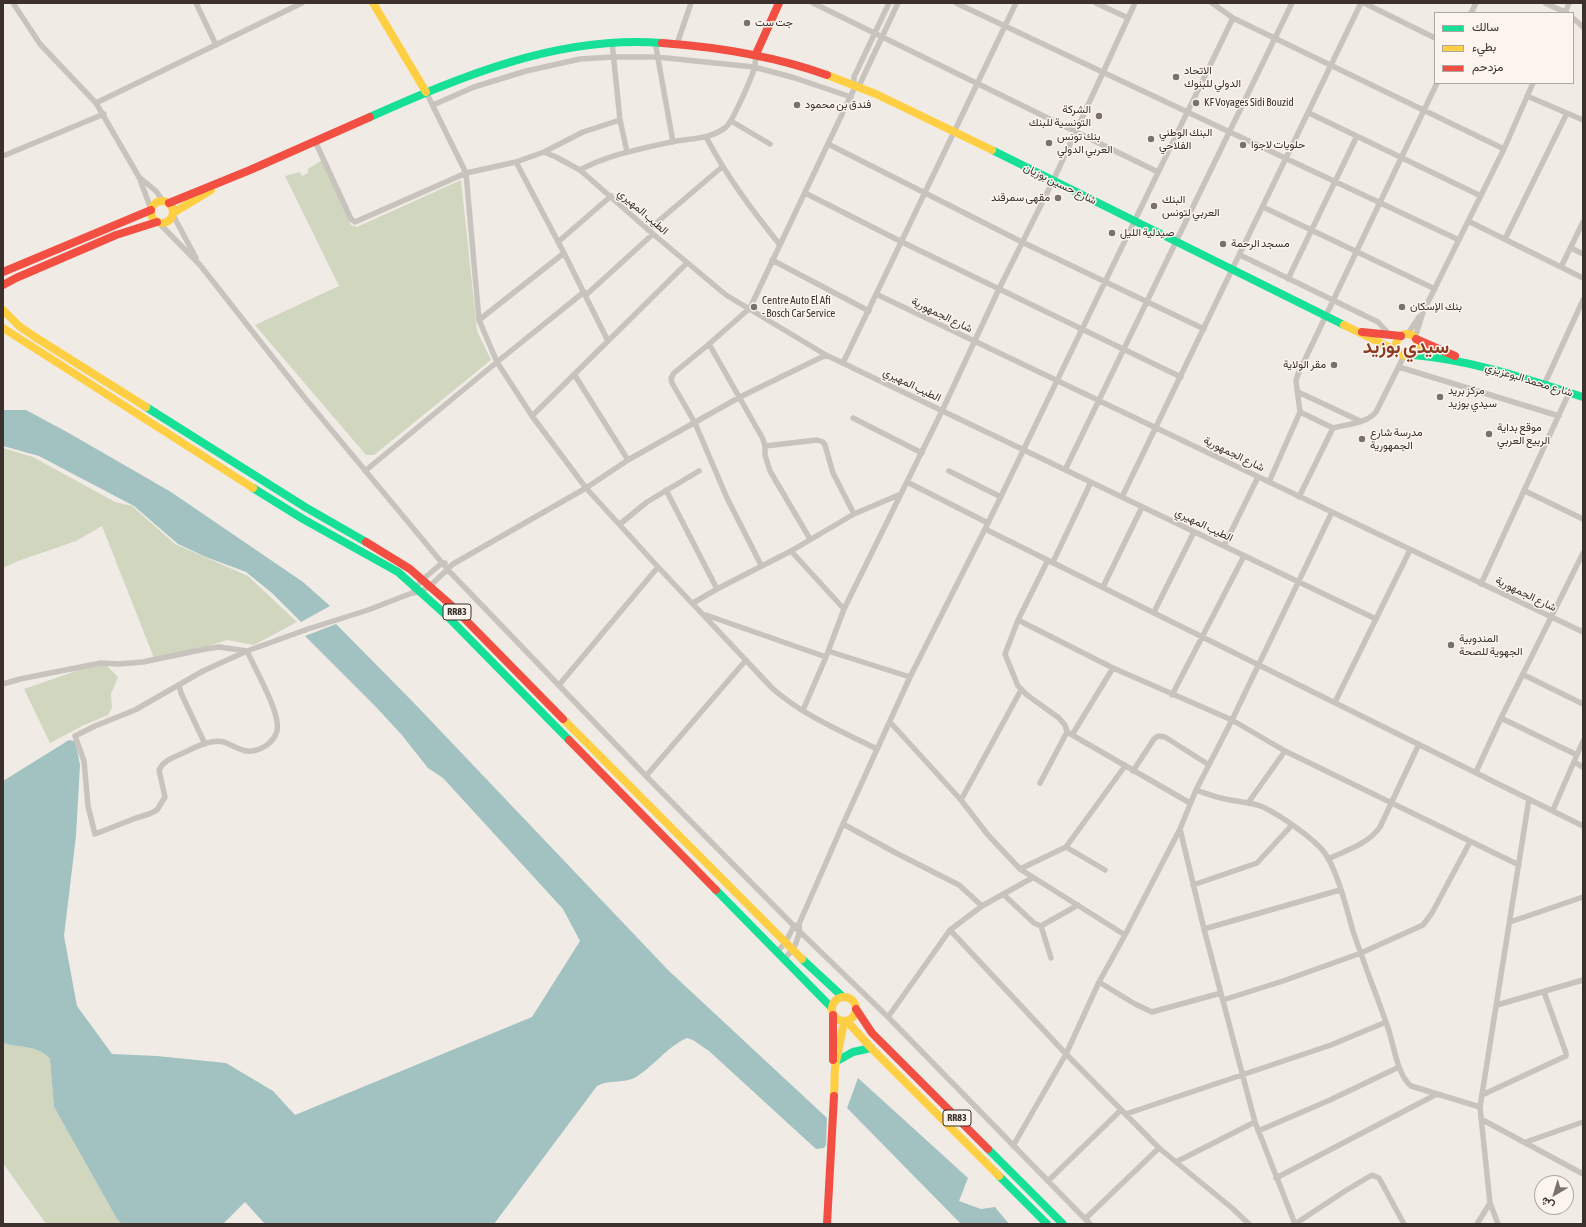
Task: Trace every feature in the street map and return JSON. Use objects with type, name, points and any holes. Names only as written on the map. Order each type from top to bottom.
[{"type":"main road","points":[[373,3],[426,92]]},
{"type":"main road","points":[[756,54],[779,3]]},
{"type":"main road","name":"شارع حسين بوزيان","points":[[220,184],[426,92],[505,63],[564,49],[612,42],[654,42],[715,47],[756,54],[801,66],[855,86],[955,132],[1405,354]]},
{"type":"main road","points":[[3,272],[151,210],[156,203],[166,202],[220,184]]},
{"type":"main road","points":[[3,285],[116,235],[158,222],[167,222],[173,214],[220,184]]},
{"type":"main road","points":[[166,202],[172,207],[173,214]]},
{"type":"main road","points":[[151,210],[152,217],[158,222]]},
{"type":"main road","name":"RR83","points":[[3,310],[19,326],[35,337],[305,507],[388,554],[410,569],[430,586],[793,951],[843,997],[852,1000],[856,1009],[872,1033],[1063,1224]]},
{"type":"main road","name":"RR83","points":[[3,328],[231,475],[303,519],[398,572],[416,590],[447,616],[538,711],[784,959],[832,1011],[835,1018],[846,1022],[1047,1224]]},
{"type":"main road","name":"شارع حسين بوزيان","points":[[1357,331],[1404,335]]},
{"type":"main road","points":[[1404,335],[1396,343],[1405,354],[1418,348],[1415,339]]},
{"type":"main road","name":"شارع محمد البوعزيزي","points":[[1404,335],[1474,364]]},
{"type":"main road","name":"شارع محمد البوعزيزي","points":[[1405,354],[1434,356],[1474,364],[1583,397]]},
{"type":"main road","points":[[836,1064],[833,1060],[832,1011],[836,1000],[843,997]]},
{"type":"main road","points":[[827,1224],[836,1064],[846,1022],[853,1018],[856,1009]]},
{"type":"main road","points":[[836,1064],[852,1052],[871,1048]]},
{"type":"street","points":[[13,3],[40,44],[96,102],[139,176],[151,210]]},
{"type":"street","points":[[196,3],[216,45]]},
{"type":"street","points":[[96,102],[302,3]]},
{"type":"street","points":[[677,44],[691,3]]},
{"type":"street","points":[[813,3],[1158,172]]},
{"type":"street","points":[[855,86],[854,77],[889,3]]},
{"type":"street","points":[[761,565],[728,498],[695,423],[672,383],[672,378],[674,373],[710,344],[750,308],[855,86],[898,3]]},
{"type":"street","points":[[956,3],[1459,240]]},
{"type":"street","points":[[843,363],[1016,3]]},
{"type":"street","points":[[1096,3],[1128,18]]},
{"type":"street","points":[[803,710],[844,609],[922,453],[999,289],[1053,181],[1135,3]]},
{"type":"street","points":[[1212,3],[1234,18],[1504,149]]},
{"type":"street","points":[[1065,470],[1148,302],[1292,3]]},
{"type":"street","points":[[1122,497],[1363,3],[1434,38]]},
{"type":"street","points":[[1472,12],[1476,3]]},
{"type":"street","points":[[1545,3],[1564,12]]},
{"type":"street","points":[[777,952],[797,925],[910,677],[987,526],[1134,220],[1234,18]]},
{"type":"street","points":[[1574,19],[1583,26]]},
{"type":"street","points":[[612,42],[620,120],[627,152]]},
{"type":"street","points":[[654,42],[673,142]]},
{"type":"street","points":[[580,170],[591,164],[627,152],[673,142],[706,138],[726,128],[732,121],[754,67],[756,54]]},
{"type":"street","points":[[433,105],[474,87],[526,72],[580,59],[613,57],[658,57],[754,67],[795,78],[851,97]]},
{"type":"street","points":[[1268,482],[1300,412],[1296,381],[1298,374],[1436,84]]},
{"type":"street","points":[[1415,339],[1423,312],[1504,149],[1533,84]]},
{"type":"street","points":[[426,92],[466,173],[479,320],[497,362],[532,416],[586,488],[658,567],[782,696],[803,710],[877,750]]},
{"type":"street","points":[[1527,96],[1583,120]]},
{"type":"street","points":[[1309,113],[1481,196]]},
{"type":"street","points":[[3,156],[104,114]]},
{"type":"street","points":[[1505,239],[1567,114]]},
{"type":"street","points":[[315,141],[351,219],[355,222],[466,173],[516,162],[544,152],[583,132],[620,120]]},
{"type":"street","points":[[732,121],[770,144]]},
{"type":"street","points":[[1288,278],[1357,136]]},
{"type":"street","points":[[706,138],[722,167],[780,245]]},
{"type":"street","points":[[828,144],[1022,242],[1204,329]]},
{"type":"street","name":"الطيب المهيري","points":[[544,152],[580,170],[650,232],[726,295],[750,308],[826,355],[1376,619]]},
{"type":"street","points":[[516,162],[608,340]]},
{"type":"street","points":[[365,471],[497,362],[585,294],[650,232],[722,167]]},
{"type":"street","points":[[139,176],[166,202]]},
{"type":"street","points":[[805,193],[902,242],[1181,377]]},
{"type":"street","points":[[558,242],[611,196]]},
{"type":"street","points":[[1263,207],[1435,288]]},
{"type":"street","points":[[173,214],[200,265]]},
{"type":"street","points":[[1468,221],[1583,278]]},
{"type":"street","points":[[158,222],[200,265],[290,380],[448,570],[646,776],[797,925],[800,931],[888,1017],[1090,1224]]},
{"type":"street","points":[[1561,267],[1583,223]]},
{"type":"street","points":[[1571,248],[1583,254]]},
{"type":"street","points":[[479,320],[564,253]]},
{"type":"street","points":[[1240,255],[1378,322],[1388,334]]},
{"type":"street","points":[[772,260],[869,311]]},
{"type":"street","points":[[532,416],[687,263]]},
{"type":"street","name":"شارع الجمهورية","points":[[876,294],[1583,632]]},
{"type":"street","points":[[1544,385],[1583,300]]},
{"type":"street","points":[[1404,335],[1423,312]]},
{"type":"street","points":[[710,344],[759,432],[765,446],[765,454],[770,471],[810,539]]},
{"type":"street","points":[[1300,412],[1333,428],[1360,422],[1372,416],[1376,412],[1405,354]]},
{"type":"street","points":[[247,651],[267,691],[276,715],[277,731],[271,742],[257,751],[248,752],[220,741],[204,744],[171,759],[161,766],[159,773],[164,797],[157,810],[150,814],[95,834],[88,806],[84,761],[75,736],[135,710],[203,671],[247,651],[308,629],[368,610],[416,590],[430,586],[453,564],[586,488],[628,460],[740,396],[826,355]]},
{"type":"street","points":[[1399,367],[1559,416]]},
{"type":"street","points":[[574,374],[628,460]]},
{"type":"street","points":[[1298,392],[1360,422]]},
{"type":"street","points":[[1481,584],[1569,393]]},
{"type":"street","points":[[853,418],[922,453]]},
{"type":"street","points":[[1299,496],[1333,428]]},
{"type":"street","points":[[765,446],[817,440],[823,442],[833,473],[854,514]]},
{"type":"street","points":[[620,524],[641,506],[699,471]]},
{"type":"street","points":[[949,471],[1001,497]]},
{"type":"street","points":[[1224,546],[1258,477]]},
{"type":"street","points":[[907,482],[1050,561],[1583,826]]},
{"type":"street","points":[[1091,482],[1018,620],[1004,654],[1006,661],[1021,690],[1059,718],[1065,725],[1069,734],[1190,803]]},
{"type":"street","points":[[666,490],[717,589]]},
{"type":"street","points":[[1524,491],[1583,519]]},
{"type":"street","points":[[693,603],[761,565],[791,551],[854,514],[901,494]]},
{"type":"street","points":[[1103,587],[1142,506]]},
{"type":"street","points":[[1013,1146],[1066,1054],[1099,982],[1180,829],[1196,790],[1232,720],[1332,512]]},
{"type":"street","points":[[1154,612],[1194,532]]},
{"type":"street","points":[[1335,702],[1410,550]]},
{"type":"street","points":[[791,551],[844,609]]},
{"type":"street","points":[[1476,772],[1501,718],[1524,675],[1583,553]]},
{"type":"street","points":[[1172,695],[1244,556]]},
{"type":"street","points":[[416,590],[422,580],[442,563],[453,564]]},
{"type":"street","points":[[559,685],[658,567]]},
{"type":"street","points":[[704,614],[827,654],[910,677]]},
{"type":"street","points":[[1018,620],[1113,668],[1232,720],[1285,751],[1392,802],[1518,865]]},
{"type":"street","points":[[3,684],[20,679],[101,663],[119,664],[143,662],[219,647],[247,651]]},
{"type":"street","points":[[646,776],[746,660]]},
{"type":"street","points":[[1040,783],[1069,734],[1113,668]]},
{"type":"street","points":[[1524,675],[1583,704]]},
{"type":"street","points":[[179,685],[180,693],[204,744]]},
{"type":"street","points":[[961,800],[1021,690]]},
{"type":"street","points":[[1501,718],[1577,755]]},
{"type":"street","points":[[890,722],[961,800],[988,835],[1020,869],[1032,878],[1125,935]]},
{"type":"street","points":[[1133,771],[1154,739],[1161,736],[1165,737],[1209,765]]},
{"type":"street","points":[[1553,810],[1583,740]]},
{"type":"street","points":[[1328,858],[1371,838],[1380,827],[1419,744]]},
{"type":"street","points":[[1248,803],[1285,751]]},
{"type":"street","points":[[1574,762],[1583,767]]},
{"type":"street","points":[[1020,869],[1066,847],[1125,766]]},
{"type":"street","points":[[1196,790],[1225,799],[1248,803],[1264,808],[1292,825],[1320,848],[1328,858],[1340,890],[1386,1022],[1399,1067],[1408,1084],[1480,1107]]},
{"type":"street","points":[[1498,1224],[1490,1203],[1480,1107],[1529,799]]},
{"type":"street","points":[[843,824],[958,885],[982,906]]},
{"type":"street","points":[[1193,886],[1257,863],[1292,825]]},
{"type":"street","points":[[1180,829],[1193,886],[1255,1122],[1295,1224],[1372,1175],[1379,1178],[1404,1224]]},
{"type":"street","points":[[1223,1000],[1283,981],[1361,953],[1423,925],[1432,913],[1470,842]]},
{"type":"street","points":[[1066,847],[1105,870]]},
{"type":"street","points":[[888,1017],[950,930],[982,906],[1032,878]]},
{"type":"street","points":[[1204,928],[1340,890]]},
{"type":"street","points":[[1004,895],[1034,922],[1041,926],[1051,958]]},
{"type":"street","points":[[1510,922],[1583,897]]},
{"type":"street","points":[[1041,926],[1078,905]]},
{"type":"street","points":[[950,930],[1066,1054],[1159,1148],[1249,1224]]},
{"type":"street","points":[[784,959],[793,951],[800,931]]},
{"type":"street","points":[[1496,1005],[1583,980]]},
{"type":"street","points":[[1099,982],[1135,1004],[1152,1012],[1221,993]]},
{"type":"street","points":[[1482,1094],[1566,1056],[1544,992]]},
{"type":"street","points":[[1126,1114],[1332,1045],[1386,1022]]},
{"type":"street","points":[[1258,1131],[1330,1100],[1399,1067]]},
{"type":"street","points":[[1276,1178],[1437,1094]]},
{"type":"street","points":[[1048,1181],[1121,1110]]},
{"type":"street","points":[[1481,1119],[1583,1174]]},
{"type":"street","points":[[1176,1162],[1255,1122]]},
{"type":"street","points":[[1526,1142],[1583,1122]]},
{"type":"street","points":[[1085,1219],[1159,1148]]},
{"type":"street","points":[[1477,1224],[1490,1203]]},
{"type":"green space","points":[[322,160],[351,225],[357,227],[461,180],[477,331],[491,360],[374,455],[366,455],[255,325],[339,286],[285,176],[300,172],[302,176],[308,173],[308,169]]},
{"type":"green space","points":[[3,448],[33,457],[115,502],[132,506],[175,544],[248,576],[297,622],[254,645],[227,640],[208,646],[154,658],[102,526],[76,541],[18,561],[3,568]]},
{"type":"green space","points":[[105,664],[118,677],[111,694],[112,708],[108,715],[84,725],[50,743],[24,689],[82,669]]},
{"type":"green space","points":[[3,1043],[40,1051],[50,1059],[54,1107],[117,1219],[122,1224],[46,1224],[3,1163]]},
{"type":"water","points":[[3,410],[26,410],[171,492],[303,582],[330,606],[301,622],[272,593],[246,572],[206,557],[178,544],[134,506],[39,456],[3,446]]},
{"type":"water","points":[[336,624],[414,703],[669,971],[827,1118],[826,1145],[824,1148],[816,1149],[709,1051],[693,1040],[687,1038],[679,1042],[641,1074],[634,1078],[597,1086],[494,1224],[265,1224],[245,1202],[223,1224],[122,1224],[117,1219],[54,1107],[50,1059],[40,1051],[3,1043],[3,781],[69,740],[74,741],[76,745],[80,765],[76,836],[64,936],[77,1006],[112,1054],[157,1056],[226,1063],[273,1091],[295,1115],[532,1017],[580,941],[563,909],[443,778],[428,768],[401,734],[375,706],[305,636]]},
{"type":"water","points":[[858,1078],[968,1178],[959,1201],[981,1209],[995,1207],[1009,1224],[961,1224],[847,1108]]},
{"type":"traffic: fast","points":[[370,117],[476,73],[549,52],[586,45],[624,42],[662,43]]},
{"type":"traffic: fast","points":[[992,150],[1344,325]]},
{"type":"traffic: fast","points":[[1413,355],[1457,361],[1499,371],[1583,397]]},
{"type":"traffic: fast","points":[[146,407],[305,507],[366,542]]},
{"type":"traffic: fast","points":[[253,488],[303,519],[398,572],[447,616],[569,740]]},
{"type":"traffic: fast","points":[[716,890],[832,1008]]},
{"type":"traffic: fast","points":[[802,959],[843,997]]},
{"type":"traffic: fast","points":[[837,1061],[853,1052],[871,1048]]},
{"type":"traffic: fast","points":[[988,1149],[1063,1224]]},
{"type":"traffic: fast","points":[[999,1176],[1047,1224]]},
{"type":"traffic: slow","points":[[373,3],[426,92]]},
{"type":"traffic: slow","points":[[827,75],[876,94],[992,150]]},
{"type":"traffic: slow","points":[[173,213],[211,190]]},
{"type":"traffic: slow","points":[[162,201],[170,204],[173,212],[170,220],[162,223],[154,220],[151,212],[154,204],[162,201]]},
{"type":"traffic: slow","points":[[3,310],[19,326],[35,337],[146,407]]},
{"type":"traffic: slow","points":[[1344,325],[1397,351]]},
{"type":"traffic: slow","points":[[3,328],[253,488]]},
{"type":"traffic: slow","points":[[1407,334],[1415,337],[1418,345],[1415,353],[1407,356],[1399,353],[1396,345],[1399,337],[1407,334]]},
{"type":"traffic: slow","points":[[563,719],[802,959]]},
{"type":"traffic: slow","points":[[844,997],[853,1000],[856,1009],[853,1018],[844,1021],[835,1018],[832,1009],[835,1000],[844,997]]},
{"type":"traffic: slow","points":[[847,1021],[871,1048],[999,1176]]},
{"type":"traffic: slow","points":[[834,1096],[835,1067],[844,1022]]},
{"type":"traffic: jam","points":[[756,54],[779,3]]},
{"type":"traffic: jam","points":[[662,43],[746,53],[807,68],[827,75]]},
{"type":"traffic: jam","points":[[169,203],[250,170],[370,117]]},
{"type":"traffic: jam","points":[[3,272],[151,210]]},
{"type":"traffic: jam","points":[[3,285],[116,235],[157,222]]},
{"type":"traffic: jam","points":[[1362,332],[1401,336]]},
{"type":"traffic: jam","points":[[1416,339],[1455,356]]},
{"type":"traffic: jam","points":[[366,542],[410,569],[452,606],[563,719]]},
{"type":"traffic: jam","points":[[569,740],[716,890]]},
{"type":"traffic: jam","points":[[856,1009],[872,1033],[988,1149]]},
{"type":"traffic: jam","points":[[833,1015],[833,1060]]},
{"type":"traffic: jam","points":[[827,1224],[834,1096]]},
{"type":"place","name":"جت ست","points":[[747,23]]},
{"type":"place","name":"الاتحاد الدولي للبنوك","points":[[1176,77]]},
{"type":"place","name":"KF Voyages Sidi Bouzid","points":[[1196,103]]},
{"type":"place","name":"فندق بن محمود","points":[[797,105]]},
{"type":"place","name":"الشركة التونسية للبنك","points":[[1099,116]]},
{"type":"place","name":"البنك الوطني الفلاحي","points":[[1151,139]]},
{"type":"place","name":"بنك تونس العربي الدولي","points":[[1049,143]]},
{"type":"place","name":"حلويات لاجوا","points":[[1243,145]]},
{"type":"place","name":"مقهى سمرقند","points":[[1058,198]]},
{"type":"place","name":"البنك العربي لتونس","points":[[1154,206]]},
{"type":"place","name":"صيدلية الليل","points":[[1112,233]]},
{"type":"place","name":"مسجد الرحمة","points":[[1223,244]]},
{"type":"place","name":"Centre Auto El Afi - Bosch Car Service","points":[[754,307]]},
{"type":"place","name":"بنك الإسكان","points":[[1402,307]]},
{"type":"place","name":"مقر الولاية","points":[[1334,365]]},
{"type":"place","name":"مركز بريد سيدي بوزيد","points":[[1440,397]]},
{"type":"place","name":"موقع بداية الربيع العربي","points":[[1489,434]]},
{"type":"place","name":"مدرسة شارع الجمهورية","points":[[1362,439]]},
{"type":"place","name":"المندوبية الجهوية للصحة","points":[[1451,645]]},
{"type":"district","name":"سيدي بوزيد","points":[[1406,347]]}]
